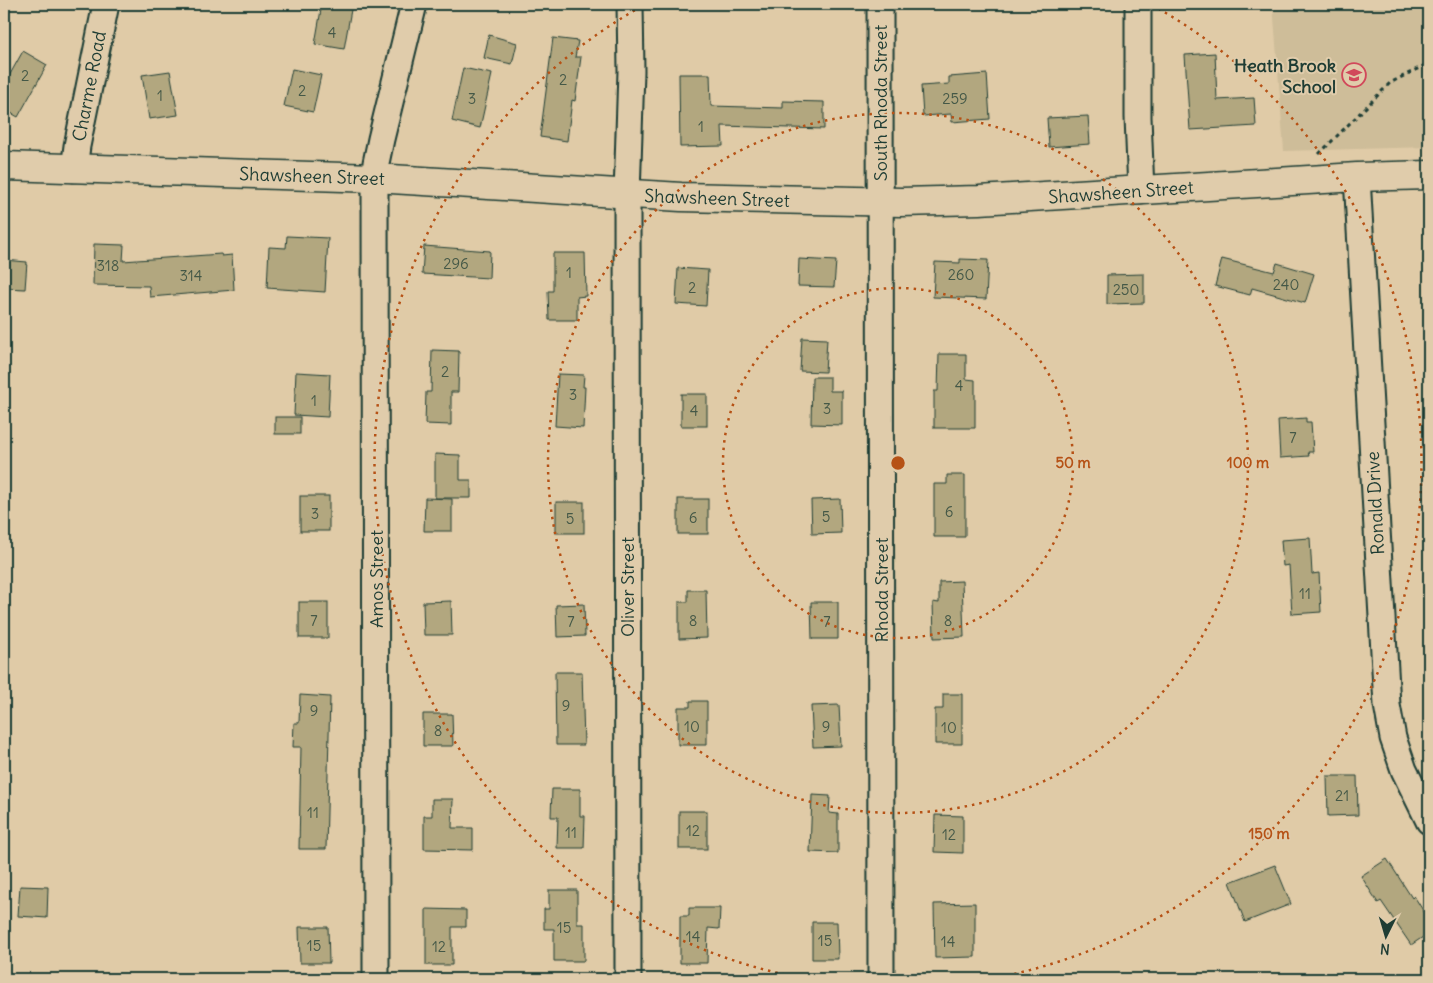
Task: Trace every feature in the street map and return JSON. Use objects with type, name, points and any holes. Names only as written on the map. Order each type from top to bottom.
[{"type":"main road","name":"Shawsheen Street","points":[[4,166],[375,178],[627,195],[762,200],[880,201],[979,200],[1357,177],[1429,175]]},
{"type":"street","name":"Charme Road","points":[[74,169],[106,4]]},
{"type":"street","name":"Amos Street","points":[[376,979],[375,178],[381,139],[414,4]]},
{"type":"street","name":"Oliver Street","points":[[628,979],[627,195],[631,71],[630,4]]},
{"type":"street","name":"South Rhoda Street","points":[[880,4],[880,201]]},
{"type":"street","points":[[1138,4],[1138,117],[1141,191]]},
{"type":"street","name":"Ronald Drive","points":[[1357,177],[1387,705],[1393,738],[1404,770],[1429,821]]},
{"type":"street","name":"Rhoda Street","points":[[880,201],[881,979]]},
{"type":"path","points":[[1313,180],[1310,163],[1390,84],[1429,63]]},
{"type":"shaded area","name":"Heath Brook School","points":[[1273,4],[1429,4],[1429,147],[1284,151]]},
{"type":"building","points":[[322,4],[352,4],[344,49],[315,44]]},
{"type":"building","points":[[489,35],[517,43],[512,64],[484,58]]},
{"type":"building","points":[[553,38],[578,41],[575,57],[581,57],[575,101],[572,100],[567,141],[540,137]]},
{"type":"building","points":[[23,51],[47,65],[18,117],[4,109],[4,85]]},
{"type":"building","points":[[1215,53],[1217,100],[1254,98],[1256,126],[1190,130],[1185,55]]},
{"type":"building","points":[[463,68],[492,74],[480,128],[452,121]]},
{"type":"building","points":[[292,69],[321,75],[313,112],[284,106]]},
{"type":"building","points":[[170,71],[178,115],[149,119],[142,75]]},
{"type":"building","points":[[679,74],[710,74],[711,106],[783,108],[783,101],[824,102],[824,129],[722,126],[723,146],[680,147]]},
{"type":"building","points":[[987,74],[990,119],[952,122],[951,114],[923,116],[921,86],[949,84],[949,77]]},
{"type":"building","points":[[1088,116],[1090,144],[1049,147],[1047,118]]},
{"type":"building","points":[[287,236],[328,238],[325,292],[267,288],[269,247],[286,248]]},
{"type":"building","points":[[94,244],[124,245],[123,261],[221,254],[222,256],[232,255],[234,290],[150,297],[149,286],[93,285]]},
{"type":"building","points":[[424,246],[490,251],[489,278],[422,274]]},
{"type":"building","points":[[553,253],[585,253],[586,296],[577,297],[577,320],[549,320],[548,291],[553,291]]},
{"type":"building","points":[[799,259],[836,261],[834,287],[798,286]]},
{"type":"building","points":[[960,259],[988,260],[986,299],[933,297],[935,262],[960,263]]},
{"type":"building","points":[[1222,259],[1274,272],[1277,263],[1314,274],[1305,303],[1252,288],[1250,295],[1215,286]]},
{"type":"building","points":[[4,260],[27,262],[25,289],[4,288]]},
{"type":"building","points":[[678,268],[708,270],[706,306],[676,304]]},
{"type":"building","points":[[1144,274],[1144,303],[1107,304],[1107,275]]},
{"type":"building","points":[[802,338],[827,339],[825,372],[800,371]]},
{"type":"building","points":[[432,350],[459,351],[458,392],[451,392],[451,425],[425,424],[426,392],[431,392]]},
{"type":"building","points":[[939,354],[966,354],[966,379],[975,380],[975,428],[934,428],[934,391],[938,391]]},
{"type":"building","points":[[296,372],[330,374],[328,417],[294,415]]},
{"type":"building","points":[[558,374],[584,375],[583,428],[555,426]]},
{"type":"building","points":[[812,377],[830,377],[830,391],[842,391],[842,425],[811,424]]},
{"type":"building","points":[[681,394],[707,394],[707,426],[681,426]]},
{"type":"building","points":[[275,417],[300,417],[300,434],[275,434]]},
{"type":"building","points":[[1306,418],[1306,422],[1311,422],[1313,452],[1308,452],[1309,456],[1280,458],[1278,420]]},
{"type":"building","points":[[435,454],[460,455],[460,480],[471,480],[471,498],[435,498]]},
{"type":"building","points":[[947,475],[965,475],[965,537],[934,537],[934,484],[947,484]]},
{"type":"building","points":[[300,496],[329,496],[329,531],[300,531]]},
{"type":"building","points":[[425,498],[452,499],[452,531],[424,531]]},
{"type":"building","points":[[678,499],[708,499],[708,534],[678,534]]},
{"type":"building","points":[[840,499],[841,533],[812,534],[811,500]]},
{"type":"building","points":[[556,502],[584,502],[584,533],[556,533]]},
{"type":"building","points":[[1310,538],[1312,574],[1319,573],[1321,612],[1292,614],[1289,565],[1283,566],[1281,540]]},
{"type":"building","points":[[962,581],[964,637],[934,638],[933,602],[939,603],[939,582]]},
{"type":"building","points":[[688,590],[706,590],[707,638],[679,639],[679,602],[688,602]]},
{"type":"building","points":[[451,601],[452,635],[424,635],[423,602]]},
{"type":"building","points":[[299,602],[328,602],[328,638],[299,638]]},
{"type":"building","points":[[811,602],[838,602],[838,639],[812,639]]},
{"type":"building","points":[[584,604],[585,636],[557,637],[556,605]]},
{"type":"building","points":[[555,672],[582,672],[584,745],[556,745]]},
{"type":"building","points":[[943,694],[962,694],[962,744],[935,744],[935,709],[943,709]]},
{"type":"building","points":[[300,695],[330,697],[326,849],[299,849],[301,747],[293,747],[294,723],[299,723]]},
{"type":"building","points":[[690,701],[707,701],[707,745],[678,745],[678,707],[690,707]]},
{"type":"building","points":[[839,705],[841,746],[813,747],[811,706]]},
{"type":"building","points":[[423,714],[452,714],[453,746],[423,746]]},
{"type":"building","points":[[1327,776],[1357,776],[1358,815],[1328,816]]},
{"type":"building","points":[[552,789],[580,789],[580,816],[585,816],[584,848],[557,848],[558,817],[551,817]]},
{"type":"building","points":[[812,795],[830,796],[829,813],[838,814],[838,853],[810,852]]},
{"type":"building","points":[[432,799],[453,799],[452,828],[473,828],[473,850],[424,849],[424,816],[432,816]]},
{"type":"building","points":[[679,811],[707,811],[707,849],[679,849]]},
{"type":"building","points":[[935,815],[963,816],[963,853],[934,852]]},
{"type":"building","points":[[1387,859],[1412,898],[1414,896],[1429,920],[1429,933],[1411,945],[1381,901],[1378,903],[1361,876]]},
{"type":"building","points":[[1275,865],[1291,904],[1245,922],[1230,882]]},
{"type":"building","points":[[20,886],[48,887],[47,918],[18,916]]},
{"type":"building","points":[[549,890],[577,890],[577,924],[584,924],[584,961],[554,961],[554,929],[544,929],[544,909],[549,909]]},
{"type":"building","points":[[975,903],[975,957],[935,958],[934,904]]},
{"type":"building","points":[[689,908],[720,908],[719,929],[708,928],[707,963],[680,963],[680,916],[689,916]]},
{"type":"building","points":[[426,909],[466,910],[466,927],[452,927],[452,965],[426,965]]},
{"type":"building","points":[[812,922],[837,922],[838,959],[812,959]]},
{"type":"building","points":[[299,927],[328,927],[329,963],[300,963]]},
{"type":"place","name":"Heath Brook School","points":[[1354,75]]}]
